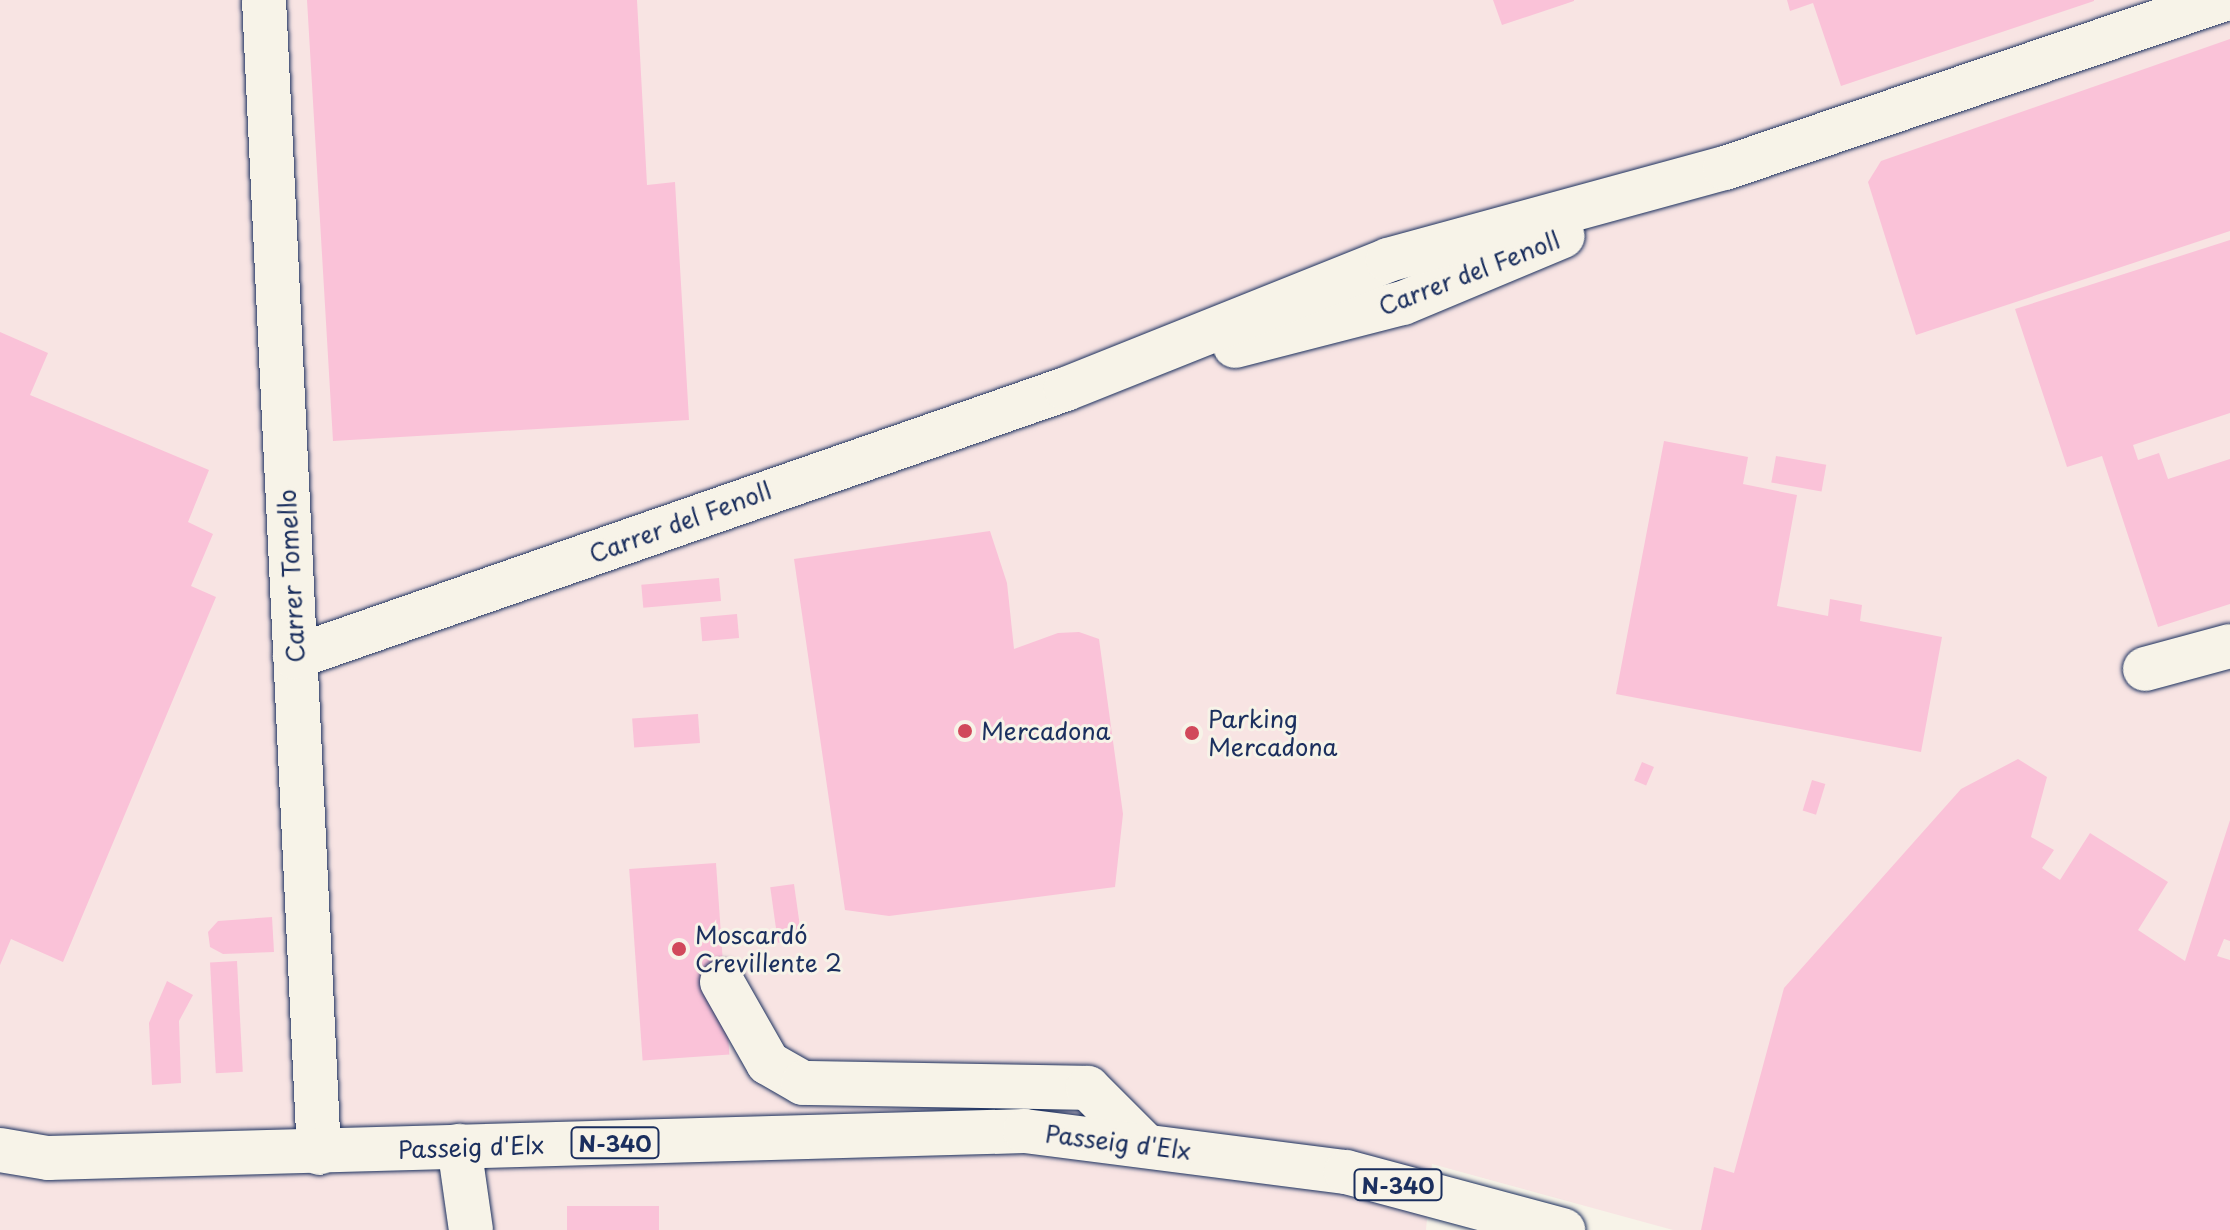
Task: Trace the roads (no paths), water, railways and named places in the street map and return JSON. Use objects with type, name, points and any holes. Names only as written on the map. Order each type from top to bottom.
[{"type":"main road","name":"Carrer Tomello","points":[[264,0],[319,1153]]},
{"type":"main road","name":"Carrer del Fenoll","points":[[295,657],[1066,389],[1403,303],[1725,168],[2222,0]]},
{"type":"main road","points":[[2145,669],[2230,646]]},
{"type":"main road","points":[[722,982],[768,1063],[803,1083],[1088,1088],[1143,1143]]},
{"type":"main road","name":"Passeig d'Elx","points":[[0,1150],[48,1158],[319,1153],[459,1146],[1025,1131],[1143,1143],[1346,1172],[1563,1230]]},
{"type":"main road","points":[[459,1146],[471,1230]]},
{"type":"main road","name":"Passeig d'Elx","points":[[1230,1155],[1480,1230]]},
{"type":"place","name":"Mercadona","points":[[965,731]]},
{"type":"place","name":"Parking Mercadona","points":[[1192,733]]},
{"type":"place","name":"Moscardó Crevillente 2","points":[[679,949]]}]
